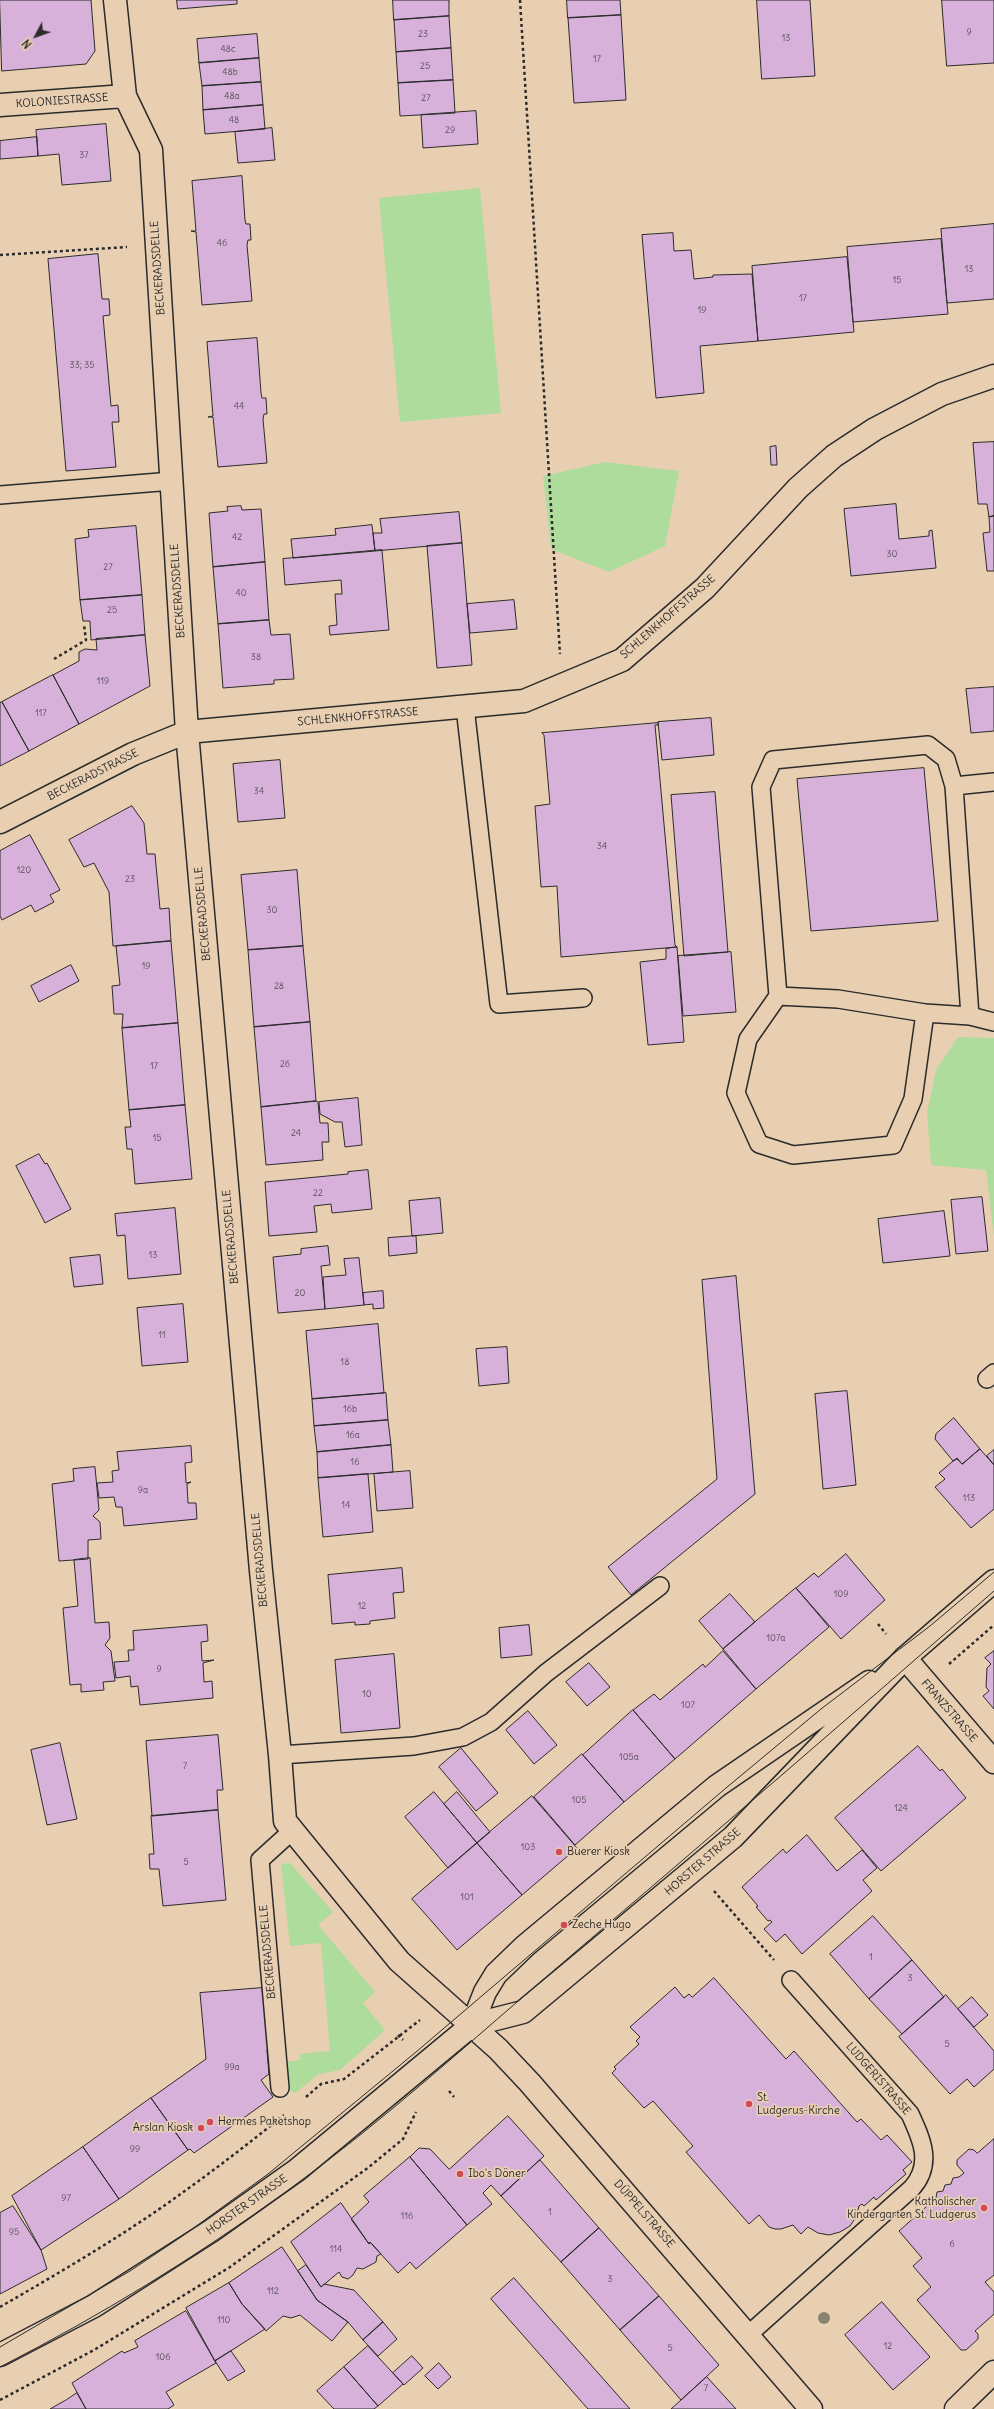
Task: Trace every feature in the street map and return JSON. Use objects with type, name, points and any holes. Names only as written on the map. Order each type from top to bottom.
[{"type":"street","name":"BECKERADSDELLE","points":[[115,0],[125,96],[151,150],[188,732],[260,1571],[280,1755],[285,1821],[399,1961],[472,2025]]},
{"type":"street","name":"KOLONIESTRASSE","points":[[0,105],[125,96]]},
{"type":"street","name":"SCHLENKHOFFSTRASSE","points":[[188,732],[524,702],[622,660],[705,588],[798,488],[834,456],[875,429],[942,394],[994,376]]},
{"type":"street","name":"BECKERADSTRASSE","points":[[0,822],[116,762],[188,732]]},
{"type":"street","name":"HORSTER STRASSE","points":[[0,2355],[94,2306],[211,2231],[297,2170],[472,2025],[522,2012],[649,1910],[733,1837],[905,1658],[994,1581]]},
{"type":"street","name":"HORSTER STRASSE","points":[[472,2025],[484,1992],[496,1974],[525,1946],[718,1786],[905,1658]]},
{"type":"street","name":"FRANZSTRASSE","points":[[905,1658],[994,1762]]},
{"type":"street","name":"DÜPPELSTRASSE","points":[[472,2025],[530,2083],[811,2409]]},
{"type":"street","points":[[956,2409],[994,2372]]},
{"type":"lane","points":[[0,495],[172,481]]},
{"type":"lane","points":[[465,707],[499,1004],[583,998]]},
{"type":"lane","points":[[925,1013],[913,1099],[893,1145],[793,1155],[759,1144],[736,1093],[748,1039],[778,996],[761,787],[773,760],[928,745],[946,759],[954,786],[970,1016]]},
{"type":"lane","points":[[954,786],[994,782]]},
{"type":"lane","points":[[778,996],[838,999],[925,1013],[970,1016],[994,1022]]},
{"type":"lane","points":[[280,1755],[414,1746],[463,1737],[491,1722],[546,1673],[660,1586]]},
{"type":"lane","name":"BECKERADSDELLE","points":[[280,2088],[260,1860],[293,1830]]},
{"type":"lane","name":"LUDGERISTRASSE","points":[[748,2335],[912,2188],[920,2180],[924,2167],[925,2153],[921,2138],[910,2114],[791,1980]]},
{"type":"path","points":[[520,0],[562,685]]},
{"type":"path","points":[[0,255],[156,246]]},
{"type":"path","points":[[54,659],[86,640],[84,624]]},
{"type":"path","points":[[708,1885],[768,1953]]},
{"type":"path","points":[[304,2099],[321,2084],[344,2079],[398,2035],[403,2040]]},
{"type":"path","points":[[449,2091],[454,2097]]},
{"type":"path","points":[[0,2400],[94,2350],[230,2267],[369,2167],[403,2139],[416,2112],[422,2107]]},
{"type":"path","points":[[0,2308],[80,2261],[155,2212],[223,2164],[287,2113]]},
{"type":"green space","points":[[480,188],[501,413],[400,422],[379,198]]},
{"type":"green space","points":[[605,462],[679,471],[665,546],[609,572],[551,549],[543,476]]},
{"type":"green space","points":[[958,1037],[994,1038],[994,1236],[986,1170],[931,1165],[927,1113],[936,1070]]},
{"type":"green space","points":[[290,1863],[333,1912],[318,1925],[375,1992],[363,2003],[385,2030],[340,2070],[319,2074],[295,2093],[289,2090],[285,2062],[300,2060],[300,2054],[330,2051],[321,1943],[290,1946],[281,1864]]},
{"type":"building","points":[[0,0],[91,0],[95,51],[86,64],[2,71]]},
{"type":"building","points":[[177,0],[237,0],[237,4],[178,9]]},
{"type":"building","points":[[393,0],[449,0],[449,16],[394,20]]},
{"type":"building","points":[[567,0],[620,0],[621,15],[568,18]]},
{"type":"building","points":[[757,0],[810,0],[815,76],[762,79]]},
{"type":"building","points":[[942,0],[994,0],[994,63],[947,66]]},
{"type":"building","points":[[621,15],[626,100],[574,103],[568,18]]},
{"type":"building","points":[[449,16],[451,48],[396,52],[394,20]]},
{"type":"building","points":[[257,34],[259,58],[199,63],[197,39]]},
{"type":"building","points":[[451,48],[453,80],[398,83],[396,52]]},
{"type":"building","points":[[259,58],[261,82],[202,86],[199,63]]},
{"type":"building","points":[[453,80],[455,113],[400,116],[398,83]]},
{"type":"building","points":[[261,82],[263,105],[203,110],[202,86]]},
{"type":"building","points":[[263,105],[265,129],[205,134],[203,110]]},
{"type":"building","points":[[476,111],[478,144],[423,148],[421,115]]},
{"type":"building","points":[[106,124],[111,181],[62,185],[59,154],[38,156],[36,130]]},
{"type":"building","points":[[272,128],[275,160],[238,163],[235,132]]},
{"type":"building","points":[[37,137],[38,156],[0,159],[0,141]]},
{"type":"building","points":[[242,176],[245,220],[246,224],[250,224],[251,240],[248,240],[247,245],[252,301],[202,305],[196,232],[191,231],[196,231],[192,181]]},
{"type":"building","points":[[994,224],[994,299],[947,303],[941,229]]},
{"type":"building","points":[[673,233],[674,251],[691,250],[694,279],[713,277],[713,275],[752,274],[758,341],[700,346],[704,393],[656,398],[642,235]]},
{"type":"building","points":[[941,239],[948,314],[853,322],[847,247]]},
{"type":"building","points":[[98,254],[102,299],[109,299],[110,315],[103,316],[111,406],[118,405],[119,422],[112,422],[116,467],[66,471],[48,259]]},
{"type":"building","points":[[847,257],[854,332],[758,341],[752,266]]},
{"type":"building","points":[[257,338],[261,393],[262,398],[266,398],[267,414],[264,414],[263,419],[267,463],[218,467],[213,417],[208,417],[213,416],[207,342]]},
{"type":"building","points":[[994,442],[994,516],[989,517],[987,504],[978,504],[973,443]]},
{"type":"building","points":[[776,446],[777,465],[771,465],[770,447]]},
{"type":"building","points":[[896,504],[899,539],[929,536],[929,531],[932,530],[936,568],[851,576],[844,509]]},
{"type":"building","points":[[241,506],[242,510],[261,509],[265,562],[213,567],[209,513],[228,511],[227,507]]},
{"type":"building","points":[[459,512],[462,543],[375,551],[373,533],[382,533],[380,519]]},
{"type":"building","points":[[994,516],[994,571],[987,571],[983,533],[990,532],[989,517]]},
{"type":"building","points":[[372,525],[375,551],[293,558],[291,539],[336,535],[335,529]]},
{"type":"building","points":[[136,526],[142,595],[80,600],[75,539],[89,537],[88,530]]},
{"type":"building","points":[[462,543],[472,665],[437,668],[427,546]]},
{"type":"building","points":[[382,550],[389,630],[330,635],[329,626],[337,625],[335,594],[342,594],[341,580],[285,585],[283,559]]},
{"type":"building","points":[[265,562],[269,620],[218,624],[213,567]]},
{"type":"building","points":[[142,595],[145,635],[91,640],[90,621],[83,621],[80,600]]},
{"type":"building","points":[[514,600],[517,629],[470,633],[467,604]]},
{"type":"building","points":[[269,620],[271,635],[290,634],[294,679],[274,680],[274,684],[223,688],[218,624]]},
{"type":"building","points":[[145,635],[150,686],[79,724],[53,675],[79,661],[79,652],[85,649],[97,650],[96,639]]},
{"type":"building","points":[[53,675],[79,724],[29,751],[2,702]]},
{"type":"building","points":[[994,687],[994,731],[971,733],[966,689]]},
{"type":"building","points":[[2,702],[29,751],[0,766],[0,703]]},
{"type":"building","points":[[711,718],[714,755],[662,760],[658,722]]},
{"type":"building","points":[[658,723],[658,725],[655,725],[675,945],[677,947],[561,957],[557,886],[541,887],[535,806],[550,804],[544,735],[542,733]]},
{"type":"building","points":[[280,760],[285,818],[238,822],[233,764]]},
{"type":"building","points":[[924,768],[938,921],[811,931],[797,779]]},
{"type":"building","points":[[715,792],[728,952],[684,956],[671,795]]},
{"type":"building","points":[[132,806],[144,823],[147,854],[155,854],[160,909],[169,908],[171,941],[113,946],[109,892],[94,863],[84,867],[69,840]]},
{"type":"building","points":[[30,835],[60,890],[50,895],[54,902],[35,912],[31,905],[2,920],[0,916],[0,851]]},
{"type":"building","points":[[297,870],[303,946],[248,950],[241,875]]},
{"type":"building","points":[[171,941],[178,1023],[122,1028],[123,1014],[114,1014],[112,986],[120,985],[116,946]]},
{"type":"building","points":[[303,946],[310,1022],[254,1027],[248,950]]},
{"type":"building","points":[[677,947],[684,1042],[648,1045],[640,962],[666,959],[666,949]]},
{"type":"building","points":[[731,952],[736,1012],[683,1016],[678,956]]},
{"type":"building","points":[[71,965],[79,981],[39,1002],[31,986]]},
{"type":"building","points":[[310,1022],[316,1101],[261,1107],[254,1027]]},
{"type":"building","points":[[178,1023],[185,1105],[129,1110],[122,1028]]},
{"type":"building","points":[[358,1098],[362,1145],[345,1147],[342,1122],[335,1122],[320,1114],[319,1102]]},
{"type":"building","points":[[318,1102],[320,1123],[328,1123],[329,1142],[322,1142],[323,1160],[266,1165],[261,1107]]},
{"type":"building","points":[[185,1105],[192,1179],[135,1184],[132,1149],[127,1149],[125,1127],[131,1127],[129,1110]]},
{"type":"building","points":[[39,1154],[45,1164],[47,1163],[71,1209],[45,1223],[16,1166]]},
{"type":"building","points":[[368,1170],[372,1209],[332,1213],[331,1204],[314,1206],[317,1232],[269,1236],[265,1182],[348,1174],[348,1172]]},
{"type":"building","points":[[982,1197],[988,1251],[956,1254],[951,1200]]},
{"type":"building","points":[[440,1198],[443,1233],[412,1236],[409,1201]]},
{"type":"building","points":[[175,1208],[181,1274],[128,1279],[125,1235],[117,1236],[115,1214]]},
{"type":"building","points":[[944,1211],[950,1256],[883,1263],[878,1219]]},
{"type":"building","points":[[416,1236],[417,1253],[389,1256],[388,1238]]},
{"type":"building","points":[[328,1246],[330,1265],[321,1266],[325,1309],[278,1313],[273,1257],[301,1254],[301,1249]]},
{"type":"building","points":[[100,1255],[103,1284],[74,1287],[70,1258]]},
{"type":"building","points":[[359,1258],[364,1305],[325,1309],[323,1277],[346,1275],[344,1259]]},
{"type":"building","points":[[736,1276],[755,1494],[631,1595],[608,1567],[717,1479],[702,1280]]},
{"type":"building","points":[[383,1291],[384,1308],[373,1309],[373,1304],[364,1305],[363,1293]]},
{"type":"building","points":[[183,1304],[188,1362],[142,1366],[137,1308]]},
{"type":"building","points":[[378,1324],[384,1393],[312,1399],[306,1331]]},
{"type":"building","points":[[507,1347],[509,1383],[479,1386],[476,1349]]},
{"type":"building","points":[[847,1391],[856,1485],[823,1489],[815,1394]]},
{"type":"building","points":[[386,1393],[388,1420],[314,1426],[312,1399]]},
{"type":"building","points":[[954,1418],[980,1449],[962,1464],[957,1458],[953,1461],[935,1439],[936,1434]]},
{"type":"building","points":[[388,1420],[391,1445],[317,1452],[314,1426]]},
{"type":"building","points":[[391,1445],[393,1472],[318,1478],[317,1452]]},
{"type":"building","points":[[191,1446],[192,1462],[185,1463],[186,1483],[191,1482],[187,1484],[188,1503],[196,1503],[197,1519],[124,1526],[122,1507],[116,1507],[114,1497],[99,1498],[97,1483],[113,1482],[112,1471],[119,1470],[117,1452]]},
{"type":"building","points":[[980,1449],[994,1465],[994,1509],[971,1528],[935,1487],[945,1479],[939,1473],[953,1461],[957,1459],[962,1464]]},
{"type":"building","points":[[994,1450],[994,1465],[987,1456]]},
{"type":"building","points":[[95,1467],[99,1510],[93,1516],[100,1522],[101,1539],[88,1540],[88,1559],[59,1561],[52,1484],[74,1481],[73,1469]]},
{"type":"building","points":[[410,1471],[413,1508],[377,1511],[374,1474]]},
{"type":"building","points":[[368,1474],[373,1532],[323,1537],[318,1478]]},
{"type":"building","points":[[846,1554],[885,1600],[841,1639],[796,1588],[814,1573],[818,1577]]},
{"type":"building","points":[[90,1558],[95,1623],[109,1622],[110,1638],[105,1645],[111,1651],[115,1681],[103,1682],[104,1690],[81,1692],[81,1684],[70,1685],[63,1608],[78,1606],[74,1560]]},
{"type":"building","points":[[402,1568],[404,1592],[393,1593],[395,1618],[370,1621],[370,1624],[355,1625],[355,1622],[332,1624],[328,1575]]},
{"type":"building","points":[[796,1588],[829,1627],[756,1689],[723,1649]]},
{"type":"building","points":[[730,1594],[755,1622],[723,1649],[699,1621]]},
{"type":"building","points":[[207,1625],[208,1641],[201,1642],[202,1661],[214,1660],[203,1663],[204,1682],[212,1681],[213,1698],[140,1705],[138,1686],[131,1687],[130,1676],[116,1678],[114,1662],[129,1661],[128,1650],[134,1650],[133,1631]]},
{"type":"building","points":[[529,1625],[532,1655],[501,1658],[499,1628]]},
{"type":"building","points":[[723,1651],[756,1689],[675,1759],[633,1710],[654,1694],[660,1700],[703,1664],[705,1667]]},
{"type":"building","points":[[994,1651],[994,1709],[983,1696],[989,1691],[986,1687],[987,1668],[991,1664],[985,1658]]},
{"type":"building","points":[[394,1654],[400,1728],[341,1733],[335,1660]]},
{"type":"building","points":[[589,1663],[610,1687],[587,1706],[566,1682]]},
{"type":"building","points":[[633,1710],[675,1759],[624,1802],[583,1755]]},
{"type":"building","points":[[528,1711],[557,1745],[534,1764],[506,1730]]},
{"type":"building","points":[[218,1735],[223,1790],[217,1790],[218,1810],[152,1816],[146,1741]]},
{"type":"building","points":[[60,1743],[77,1819],[47,1825],[31,1750]]},
{"type":"building","points":[[918,1746],[940,1771],[942,1769],[966,1798],[881,1871],[835,1818]]},
{"type":"building","points":[[461,1748],[498,1793],[476,1811],[439,1767]]},
{"type":"building","points":[[582,1754],[624,1802],[575,1845],[534,1797]]},
{"type":"building","points":[[434,1792],[477,1843],[448,1868],[405,1817]]},
{"type":"building","points":[[457,1792],[490,1832],[477,1843],[444,1804]]},
{"type":"building","points":[[532,1796],[577,1848],[522,1895],[477,1843]]},
{"type":"building","points":[[218,1810],[226,1900],[163,1906],[159,1869],[150,1869],[149,1854],[154,1854],[151,1816]]},
{"type":"building","points":[[807,1835],[837,1871],[862,1850],[877,1868],[863,1880],[872,1891],[802,1954],[785,1934],[776,1942],[764,1929],[772,1922],[770,1920],[768,1921],[756,1907],[758,1906],[742,1887],[783,1849],[786,1853]]},
{"type":"building","points":[[477,1843],[522,1895],[457,1950],[412,1899]]},
{"type":"building","points":[[873,1916],[912,1960],[869,1999],[830,1954]]},
{"type":"building","points":[[912,1960],[944,1997],[902,2034],[869,1999]]},
{"type":"building","name":"St. Ludgerus-Kirche","points":[[714,1978],[786,2059],[794,2051],[857,2122],[861,2119],[881,2140],[887,2135],[912,2162],[903,2170],[906,2174],[876,2200],[874,2197],[864,2206],[862,2204],[859,2206],[856,2217],[850,2226],[840,2232],[829,2235],[818,2233],[808,2227],[801,2234],[793,2225],[781,2229],[775,2229],[769,2227],[759,2215],[749,2224],[686,2152],[693,2146],[653,2101],[644,2108],[612,2073],[616,2069],[614,2067],[639,2044],[636,2041],[640,2037],[630,2027],[675,1987],[684,1998],[689,1994],[692,1997]]},
{"type":"building","points":[[262,1988],[269,2050],[267,2050],[269,2074],[261,2080],[273,2097],[194,2153],[190,2149],[188,2150],[151,2098],[206,2059],[200,1993]]},
{"type":"building","points":[[946,1995],[994,2051],[994,2069],[974,2087],[967,2079],[950,2094],[899,2037]]},
{"type":"building","points":[[972,1997],[988,2015],[974,2027],[958,2009]]},
{"type":"building","points":[[151,2098],[188,2150],[119,2199],[83,2147]]},
{"type":"building","points":[[508,2116],[544,2156],[501,2196],[491,2185],[483,2193],[492,2204],[467,2225],[410,2157],[419,2148],[430,2149],[449,2169]]},
{"type":"building","points":[[994,2139],[994,2275],[985,2282],[994,2292],[994,2314],[975,2331],[978,2334],[978,2339],[966,2350],[961,2350],[917,2300],[931,2287],[913,2266],[922,2258],[899,2231],[936,2198],[937,2192],[943,2191],[945,2185],[951,2184],[953,2178],[959,2177],[964,2173],[957,2165],[957,2160],[969,2149],[974,2150],[977,2153]]},
{"type":"building","points":[[83,2147],[119,2199],[41,2250],[12,2196]]},
{"type":"building","points":[[410,2157],[467,2225],[416,2269],[410,2262],[398,2273],[370,2242],[369,2244],[351,2219],[369,2202],[364,2196]]},
{"type":"building","points":[[540,2160],[599,2228],[561,2262],[501,2196]]},
{"type":"building","points":[[341,2203],[369,2244],[370,2242],[381,2254],[377,2256],[376,2262],[363,2269],[357,2268],[353,2275],[348,2279],[342,2277],[339,2272],[321,2287],[291,2242]]},
{"type":"building","points":[[13,2206],[41,2250],[47,2269],[0,2294],[0,2213]]},
{"type":"building","points":[[599,2228],[659,2296],[620,2330],[561,2262]]},
{"type":"building","points":[[282,2247],[317,2300],[348,2322],[332,2341],[300,2315],[291,2318],[283,2316],[266,2331],[242,2304],[229,2283]]},
{"type":"building","points":[[306,2265],[321,2287],[324,2284],[354,2290],[383,2322],[363,2340],[348,2322],[317,2300],[298,2271]]},
{"type":"building","points":[[514,2278],[630,2409],[588,2409],[491,2299]]},
{"type":"building","points":[[229,2283],[242,2304],[265,2329],[215,2361],[186,2308]]},
{"type":"building","points":[[659,2296],[719,2365],[681,2400],[620,2330]]},
{"type":"building","points":[[882,2302],[930,2357],[893,2390],[845,2335]]},
{"type":"building","points":[[186,2311],[216,2363],[166,2392],[174,2405],[168,2409],[86,2409],[72,2383],[122,2351],[124,2353],[138,2347],[135,2341]]},
{"type":"building","points":[[383,2322],[397,2339],[378,2356],[363,2340]]},
{"type":"building","points":[[368,2346],[403,2384],[378,2406],[344,2367]]},
{"type":"building","points":[[231,2351],[245,2371],[228,2381],[215,2361]]},
{"type":"building","points":[[412,2356],[423,2368],[404,2385],[393,2373]]},
{"type":"building","points":[[439,2363],[451,2377],[438,2389],[425,2376]]},
{"type":"building","points":[[344,2367],[378,2406],[374,2409],[334,2409],[317,2391]]},
{"type":"building","points":[[707,2377],[736,2409],[671,2409],[681,2400]]},
{"type":"building","points":[[77,2393],[86,2409],[50,2409],[66,2400]]},
{"type":"tram line","points":[[0,2347],[130,2271],[184,2235],[268,2174],[416,2052],[821,1709],[930,1626],[994,1572]]},
{"type":"tram line","points":[[0,2367],[111,2306],[183,2262],[287,2191],[359,2136],[429,2078],[994,1591]]},
{"type":"place","name":"Buerer Kiosk","points":[[559,1852]]},
{"type":"place","name":"Zeche Hugo","points":[[564,1925]]},
{"type":"place","name":"St. Ludgerus-Kirche","points":[[749,2104]]},
{"type":"place","name":"Hermes Paketshop","points":[[210,2122]]},
{"type":"place","name":"Arslan Kiosk","points":[[201,2128]]},
{"type":"place","name":"Ibo's Döner","points":[[460,2174]]},
{"type":"place","name":"Katholischer Kindergarten St. Ludgerus","points":[[984,2208]]}]
